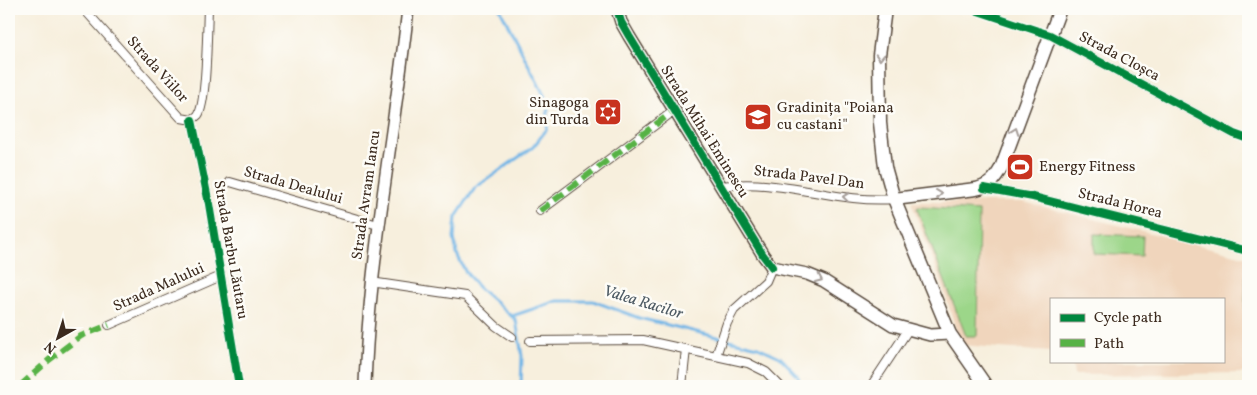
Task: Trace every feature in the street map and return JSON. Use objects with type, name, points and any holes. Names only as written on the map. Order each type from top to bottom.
[{"type":"main road","points":[[885,9],[879,56],[880,123],[886,167],[894,199],[950,334],[986,386]]},
{"type":"main road","points":[[984,188],[991,183],[1002,168],[1060,9]]},
{"type":"main road","name":"Strada Horea","points":[[894,199],[984,188]]},
{"type":"street","name":"Strada Viilor","points":[[84,9],[181,118],[192,120]]},
{"type":"street","points":[[192,120],[198,114],[202,98],[208,9]]},
{"type":"street","name":"Strada Avram Iancu","points":[[365,386],[371,282],[408,9]]},
{"type":"street","points":[[601,9],[606,9]]},
{"type":"street","name":"Strada Mihai Eminescu","points":[[618,9],[621,22],[629,36],[763,256],[772,267]]},
{"type":"street","name":"Strada Cloșca","points":[[972,9],[1050,35],[1248,140]]},
{"type":"street","name":"Strada Mihai Eminescu","points":[[540,211],[675,110]]},
{"type":"street","name":"Strada Barbu Lăutaru","points":[[192,120],[209,204],[239,386]]},
{"type":"street","name":"Strada Dealului","points":[[230,182],[378,225]]},
{"type":"street","name":"Strada Pavel Dan","points":[[721,186],[739,184],[776,185],[826,195],[880,200],[894,199]]},
{"type":"street","name":"Strada Horea","points":[[984,188],[1042,200],[1248,251]]},
{"type":"street","points":[[716,356],[727,323],[734,310],[766,281],[772,267],[807,274],[824,281],[894,325],[930,335],[950,334]]},
{"type":"street","name":"Strada Malului","points":[[109,325],[220,276]]},
{"type":"street","points":[[371,282],[465,296],[496,326],[512,337]]},
{"type":"street","points":[[871,386],[908,330]]},
{"type":"street","points":[[530,341],[643,340],[754,366],[766,372],[780,386]]},
{"type":"street","points":[[682,386],[686,349]]},
{"type":"shaded area","points":[[911,202],[1024,202],[1248,257],[1248,373],[1074,375],[1072,362],[1224,362],[1224,298],[1050,298],[1050,352],[961,345],[940,278]]},
{"type":"green space","points":[[918,207],[979,211],[977,336],[966,336],[917,209]]},
{"type":"green space","points":[[1094,234],[1143,236],[1142,256],[1094,254]]},
{"type":"green space","points":[[1246,273],[1248,273],[1248,335],[1244,335]]},
{"type":"waterway","name":"Valea Racilor","points":[[500,9],[548,103],[547,129],[533,147],[475,188],[456,217],[454,238],[457,254],[465,271],[478,287],[516,320],[522,356],[521,386]]},
{"type":"waterway","name":"Valea Racilor","points":[[512,316],[557,301],[593,301],[639,318],[758,347],[780,357],[798,376],[800,386]]},
{"type":"marked path","points":[[601,9],[606,9]]},
{"type":"marked path","points":[[540,211],[675,110]]},
{"type":"marked path","points":[[20,386],[49,360],[81,336],[109,325]]},
{"type":"cycle path","points":[[617,9],[621,22],[629,36],[772,267]]},
{"type":"cycle path","points":[[972,9],[1050,35],[1234,134],[1248,139]]},
{"type":"cycle path","points":[[192,120],[209,204],[239,386]]},
{"type":"cycle path","points":[[984,188],[1033,197],[1248,251]]},
{"type":"place","name":"Sinagoga din Turda","points":[[608,112]]},
{"type":"place","name":"Gradinița \"Poiana cu castani\"","points":[[758,117]]},
{"type":"place","name":"Energy Fitness","points":[[1020,167]]}]
